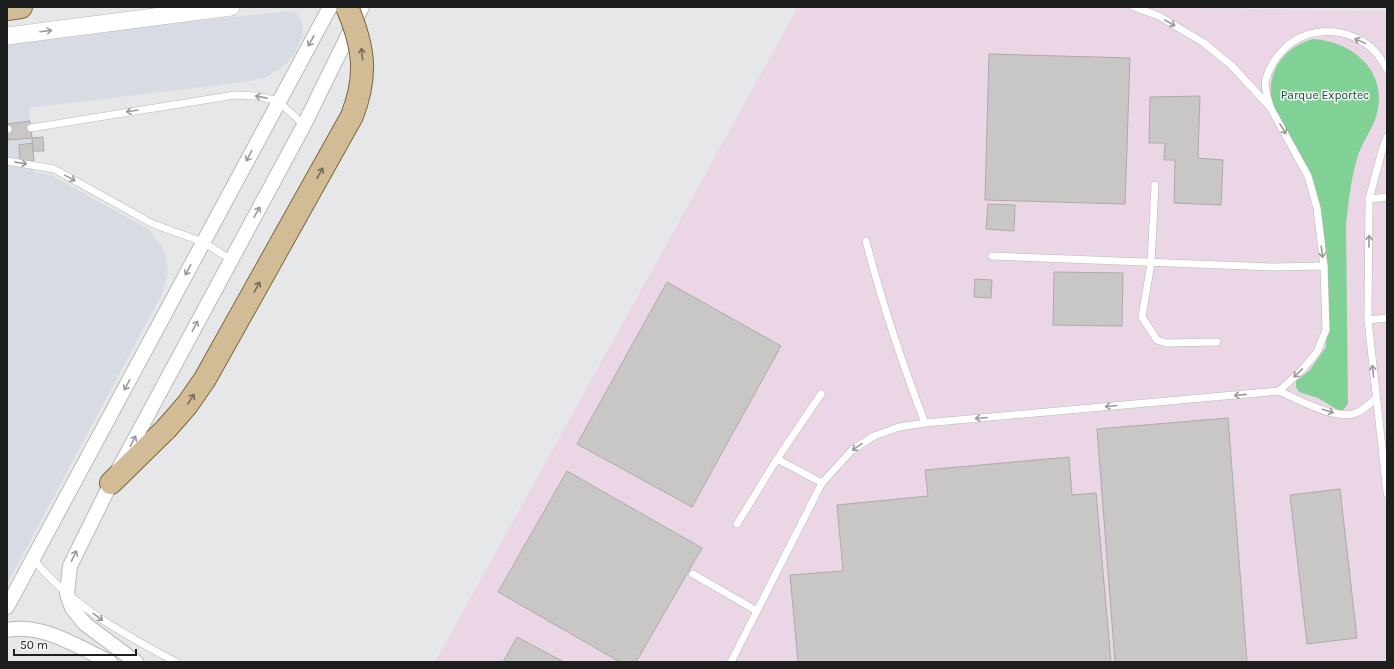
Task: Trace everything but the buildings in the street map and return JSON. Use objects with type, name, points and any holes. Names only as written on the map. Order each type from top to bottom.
[{"type":"main road","points":[[7,9],[21,7]]},
{"type":"main road","points":[[111,483],[166,429],[187,406],[205,379],[352,116],[358,100],[363,68],[359,36],[347,7]]},
{"type":"street","points":[[7,36],[231,7]]},
{"type":"street","points":[[7,607],[278,101],[330,7]]},
{"type":"street","points":[[136,662],[85,624],[72,608],[67,594],[70,566],[111,483],[230,259],[304,125],[362,7]]},
{"type":"street","points":[[7,630],[19,628],[35,629],[61,639],[110,662]]},
{"type":"lane","points":[[1134,7],[1159,16],[1204,43],[1232,66],[1270,107],[1308,176],[1317,208],[1324,266],[1326,330],[1317,352],[1302,370],[1279,391]]},
{"type":"lane","points":[[1270,107],[1265,80],[1278,56],[1290,42],[1312,32],[1338,32],[1365,43],[1379,55],[1387,68]]},
{"type":"lane","points":[[31,128],[235,95],[257,96],[278,101],[304,125]]},
{"type":"lane","points":[[1387,137],[1369,199],[1368,320],[1387,493]]},
{"type":"lane","points":[[7,162],[54,169],[153,224],[203,242],[230,259]]},
{"type":"lane","points":[[1155,185],[1151,263],[1142,317],[1157,340],[1166,343],[1217,342]]},
{"type":"lane","points":[[1369,199],[1387,197]]},
{"type":"lane","points":[[866,240],[877,286],[897,348],[925,423]]},
{"type":"lane","points":[[992,256],[1272,267],[1324,266]]},
{"type":"lane","points":[[1368,320],[1387,318]]},
{"type":"lane","points":[[731,662],[822,483],[852,450],[874,436],[899,427],[925,423],[1279,391],[1309,404],[1345,415],[1355,414],[1365,408],[1376,398]]},
{"type":"lane","points":[[737,524],[777,459],[822,394]]},
{"type":"lane","points":[[777,459],[822,483]]},
{"type":"lane","points":[[33,559],[67,594],[106,624],[176,662]]},
{"type":"lane","points":[[693,574],[757,611]]},
{"type":"shaded area","points":[[798,7],[1114,7],[1387,11],[1387,662],[435,662]]},
{"type":"shaded area","points":[[289,11],[295,12],[300,17],[303,27],[302,38],[295,53],[284,66],[267,77],[244,82],[29,108],[32,138],[43,137],[44,151],[33,152],[34,172],[51,175],[150,230],[165,252],[168,271],[162,294],[7,584],[7,43],[97,31]]},
{"type":"green space","name":"Parque Exportec","points":[[1313,39],[1327,41],[1341,46],[1353,52],[1364,61],[1372,72],[1377,84],[1379,98],[1376,117],[1356,161],[1351,184],[1346,224],[1348,404],[1343,410],[1338,410],[1318,398],[1299,392],[1296,387],[1296,381],[1310,370],[1326,347],[1326,315],[1318,202],[1272,104],[1271,93],[1274,72],[1285,55],[1302,43]]}]
